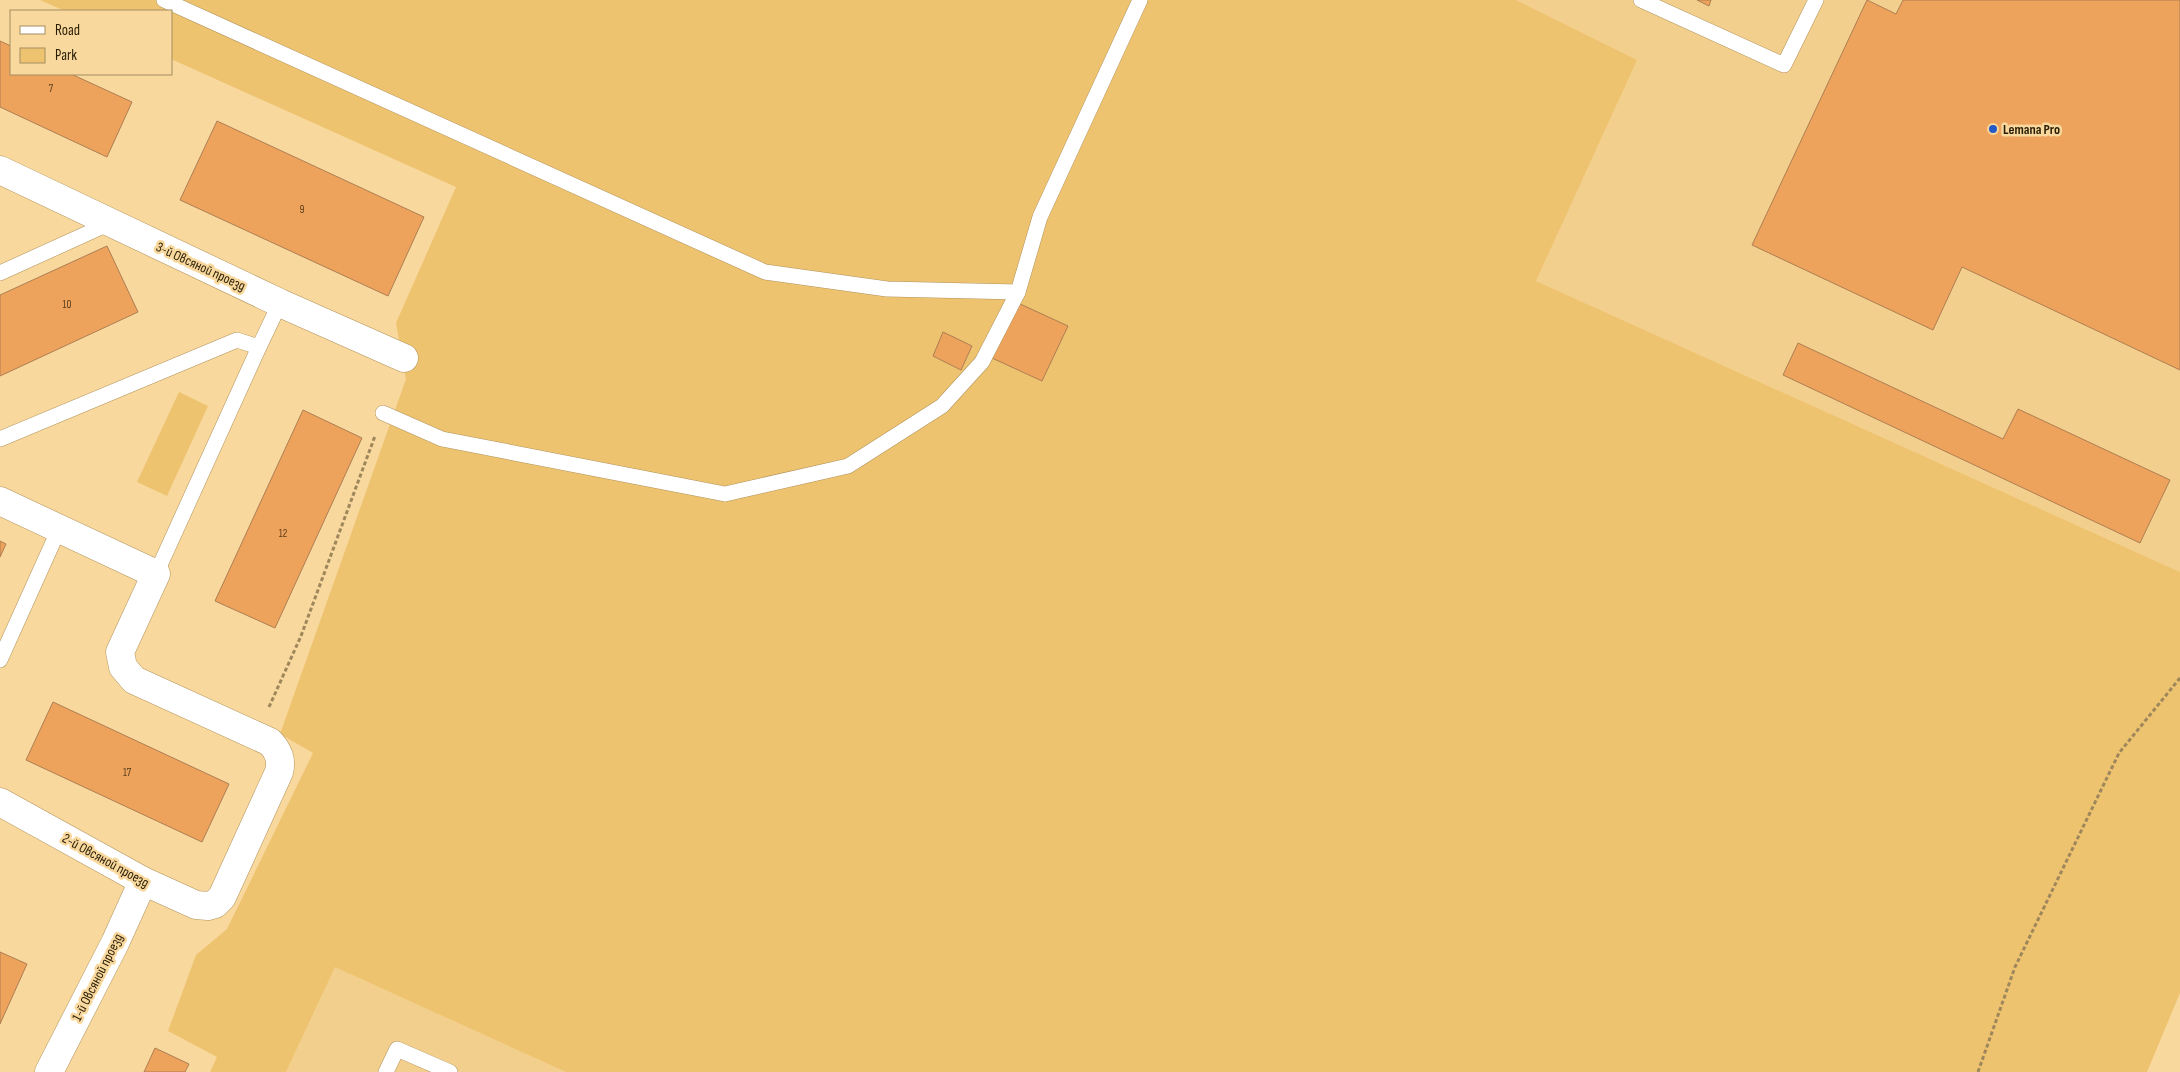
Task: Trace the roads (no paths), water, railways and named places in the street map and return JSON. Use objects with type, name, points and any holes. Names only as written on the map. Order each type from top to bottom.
[{"type":"street","name":"3-й Овсяной проезд","points":[[0,170],[280,303],[404,358]]},
{"type":"street","points":[[0,501],[156,574]]},
{"type":"street","name":"2-й Овсяной проезд","points":[[0,802],[143,882],[196,905],[208,906],[215,904],[222,898],[279,772],[281,763],[275,748],[270,742],[134,680],[123,666],[120,652],[156,574]]},
{"type":"street","name":"1-й Овсяной проезд","points":[[49,1072],[115,943],[143,882]]},
{"type":"lane","points":[[164,0],[765,272],[887,289],[1018,292]]},
{"type":"lane","points":[[383,413],[442,438],[725,494],[848,466],[942,406],[982,362],[1018,292],[1040,217],[1140,0]]},
{"type":"lane","points":[[1641,0],[1784,66],[1816,0]]},
{"type":"lane","points":[[0,273],[110,223]]},
{"type":"lane","points":[[156,574],[280,303]]},
{"type":"lane","points":[[0,439],[237,340],[259,347]]},
{"type":"lane","points":[[0,660],[59,529]]},
{"type":"lane","points":[[386,1072],[397,1049],[450,1072]]},
{"type":"place","name":"Lemana Pro","points":[[1993,129]]}]
